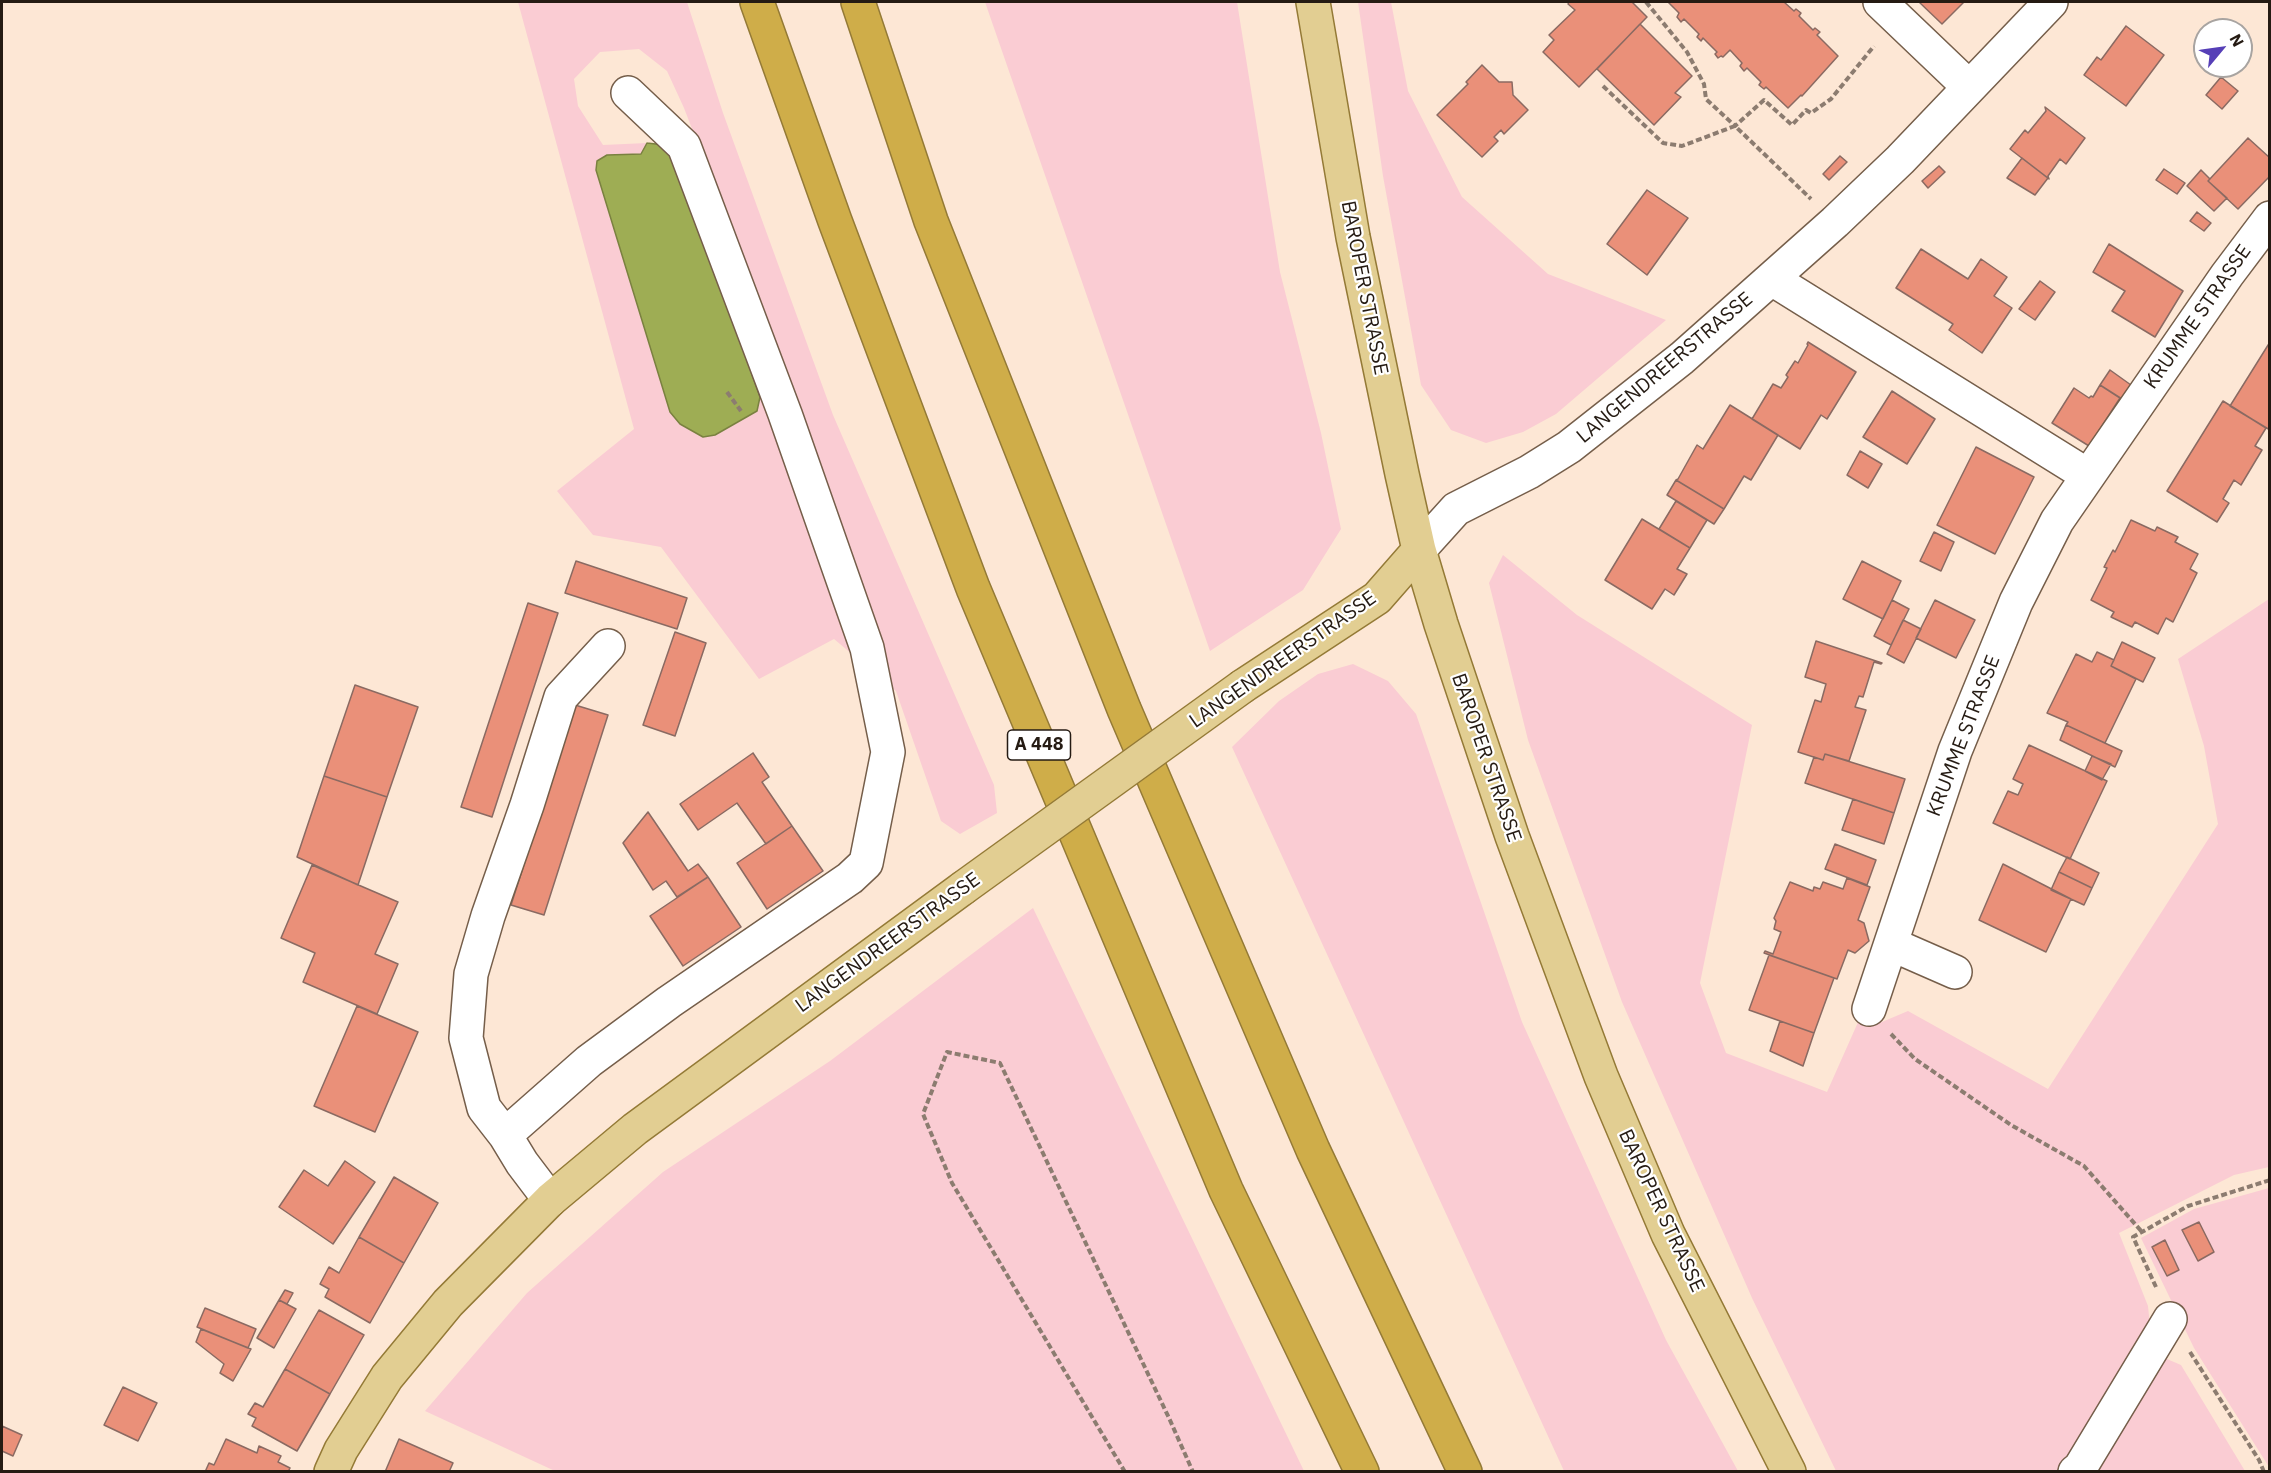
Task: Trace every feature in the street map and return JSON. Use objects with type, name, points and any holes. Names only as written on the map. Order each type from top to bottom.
[{"type":"highway","name":"A 448","points":[[757,2],[835,221],[973,588],[1226,1190],[1362,1472]]},
{"type":"highway","points":[[858,2],[931,221],[1124,709],[1313,1150],[1465,1472]]},
{"type":"main road","name":"BAROPER STRASSE","points":[[1313,2],[1353,237],[1419,550],[1441,624],[1512,836],[1601,1076],[1668,1234],[1789,1472]]},
{"type":"main road","name":"LANGENDREERSTRASSE","points":[[331,1472],[342,1450],[394,1367],[448,1303],[550,1200],[635,1129],[963,888],[1243,686],[1377,598],[1419,550]]},
{"type":"street","name":"LANGENDREERSTRASSE","points":[[1419,550],[1456,509],[1529,472],[1569,447],[1682,358],[1835,222],[1900,160],[2051,2]]},
{"type":"street","points":[[1890,11],[1969,87]]},
{"type":"street","points":[[505,1135],[589,1061],[669,1002],[850,878],[866,863],[888,752],[867,648],[810,484],[684,146],[628,93]]},
{"type":"street","name":"KRUMME STRASSE","points":[[1869,1009],[1955,751],[2016,602],[2057,521],[2227,275],[2270,218]]},
{"type":"street","points":[[1772,279],[2087,475]]},
{"type":"street","points":[[550,1200],[484,1108],[466,1038],[471,974],[488,915],[527,805],[561,697],[608,646]]},
{"type":"street","points":[[1891,944],[1955,972]]},
{"type":"street","points":[[2075,1472],[2080,1468],[2170,1319]]},
{"type":"path","points":[[1646,2],[1687,52],[1704,84],[1706,99],[1835,222]]},
{"type":"path","points":[[1603,86],[1663,143],[1682,146],[1735,126],[1764,100],[1791,125],[1806,110],[1811,113],[1831,99],[1866,54],[1890,11]]},
{"type":"path","points":[[727,392],[741,411]]},
{"type":"path","points":[[1869,1009],[1915,1059],[2012,1125],[2084,1166],[2142,1232]]},
{"type":"path","points":[[1125,1472],[952,1184],[923,1114],[946,1052],[1000,1063],[1193,1472]]},
{"type":"path","points":[[2264,1472],[2259,1460],[2170,1319],[2133,1237],[2188,1206],[2270,1180]]},
{"type":"shaded area","points":[[518,2],[687,2],[723,113],[833,415],[994,785],[997,813],[960,834],[941,821],[896,691],[834,639],[759,679],[661,547],[593,535],[557,491],[634,429]],"holes":[[[639,49],[667,71],[684,108],[783,365],[664,145],[647,143],[603,145],[578,106],[574,79],[600,52]]]},
{"type":"shaded area","points":[[985,2],[1237,2],[1280,272],[1321,433],[1341,529],[1303,590],[1210,651]]},
{"type":"shaded area","points":[[1358,2],[1391,2],[1408,91],[1462,197],[1548,274],[1666,320],[1556,414],[1523,432],[1486,443],[1451,430],[1421,385],[1383,176]]},
{"type":"shaded area","points":[[647,143],[664,145],[673,151],[760,397],[757,411],[715,435],[703,437],[680,424],[670,412],[596,170],[597,161],[607,155],[641,154]]},
{"type":"shaded area","points":[[1503,555],[1577,615],[1752,725],[1700,983],[1726,1053],[1827,1092],[1859,1020],[1882,1022],[1908,1011],[2048,1089],[2218,824],[2204,746],[2178,659],[2269,599],[2269,1167],[2234,1175],[2119,1233],[2148,1306],[2151,1336],[2065,1471],[1836,1471],[1752,1298],[1622,1002],[1528,740],[1489,583]]},
{"type":"shaded area","points":[[1353,664],[1388,681],[1416,714],[1522,1022],[1666,1340],[1738,1471],[1564,1471],[1232,747],[1279,701],[1318,674]]},
{"type":"shaded area","points":[[1033,908],[1304,1471],[555,1471],[425,1411],[527,1293],[663,1172],[830,1061]]},
{"type":"shaded area","points":[[2269,1188],[2269,1467],[2194,1348],[2141,1238],[2194,1209]]},
{"type":"shaded area","points":[[2160,1356],[2181,1365],[2245,1471],[2087,1472]]},
{"type":"building","points":[[1569,2],[1632,2],[1647,17],[1579,87],[1543,52],[1554,40],[1549,35],[1575,10],[1568,4]]},
{"type":"building","points":[[1668,2],[1784,2],[1794,11],[1796,9],[1801,13],[1799,16],[1813,30],[1815,28],[1820,32],[1817,35],[1838,56],[1788,108],[1766,87],[1764,89],[1759,85],[1761,82],[1747,68],[1744,71],[1740,66],[1742,63],[1730,50],[1723,57],[1718,58],[1715,54],[1717,52],[1703,38],[1701,41],[1697,37],[1699,34],[1684,19],[1681,22],[1677,17],[1679,13]]},
{"type":"building","points":[[1919,2],[1964,2],[1942,24]]},
{"type":"building","points":[[1640,24],[1692,76],[1675,93],[1681,97],[1654,125],[1597,69]]},
{"type":"building","points":[[2126,26],[2164,55],[2126,106],[2084,75],[2097,57],[2101,60]]},
{"type":"building","points":[[1482,65],[1499,82],[1512,82],[1513,95],[1528,110],[1504,134],[1501,130],[1494,137],[1498,141],[1482,157],[1437,115],[1468,84],[1466,82]]},
{"type":"building","points":[[2220,78],[2238,91],[2222,109],[2206,95]]},
{"type":"building","points":[[2045,107],[2085,138],[2066,164],[2060,159],[2048,176],[2049,179],[2010,149],[2025,130],[2028,133],[2046,111]]},
{"type":"building","points":[[2248,138],[2270,158],[2270,176],[2238,209],[2208,181]]},
{"type":"building","points":[[1840,156],[1847,162],[1829,180],[1823,174]]},
{"type":"building","points":[[2022,158],[2048,178],[2035,195],[2007,178]]},
{"type":"building","points":[[1939,166],[1945,172],[1928,188],[1922,181]]},
{"type":"building","points":[[2164,169],[2185,183],[2177,194],[2156,180]]},
{"type":"building","points":[[2201,170],[2210,179],[2208,181],[2227,198],[2214,211],[2187,186]]},
{"type":"building","points":[[1647,190],[1688,218],[1647,275],[1607,244]]},
{"type":"building","points":[[2197,212],[2211,223],[2204,231],[2190,221]]},
{"type":"building","points":[[2109,244],[2183,291],[2155,337],[2112,311],[2125,291],[2093,272]]},
{"type":"building","points":[[1921,249],[1968,279],[1981,259],[2007,277],[1994,296],[2012,308],[1982,353],[1949,330],[1953,324],[1896,288]]},
{"type":"building","points":[[2040,281],[2055,292],[2035,320],[2019,309]]},
{"type":"building","points":[[1808,342],[1856,372],[1827,419],[1821,415],[1800,449],[1752,419],[1773,384],[1781,388],[1788,377],[1786,375],[1795,361],[1798,363]]},
{"type":"building","points":[[2270,342],[2270,430],[2230,406]]},
{"type":"building","points":[[2110,370],[2131,385],[2122,399],[2100,385]]},
{"type":"building","points":[[2100,385],[2120,398],[2089,446],[2052,423],[2074,388],[2089,398],[2093,397]]},
{"type":"building","points":[[1892,391],[1935,419],[1907,464],[1863,437]]},
{"type":"building","points":[[2223,401],[2266,428],[2255,446],[2262,450],[2241,485],[2234,480],[2223,499],[2229,503],[2217,522],[2167,491]]},
{"type":"building","points":[[1730,405],[1778,435],[1751,480],[1744,476],[1724,509],[1676,480],[1697,445],[1703,449]]},
{"type":"building","points":[[1976,447],[2034,477],[1995,554],[1937,525]]},
{"type":"building","points":[[1860,451],[1882,464],[1868,488],[1847,475]]},
{"type":"building","points":[[1676,480],[1724,509],[1714,524],[1667,495]]},
{"type":"building","points":[[1676,501],[1707,520],[1690,548],[1659,529]]},
{"type":"building","points":[[1642,519],[1690,548],[1677,569],[1687,574],[1674,595],[1665,589],[1652,609],[1605,580]]},
{"type":"building","points":[[2131,520],[2155,531],[2157,527],[2178,537],[2175,542],[2198,554],[2190,569],[2197,573],[2173,622],[2166,618],[2158,634],[2135,622],[2132,627],[2111,617],[2114,612],[2091,600],[2107,568],[2104,567],[2113,550],[2115,552]]},
{"type":"building","points":[[1934,532],[1954,542],[1941,571],[1920,561]]},
{"type":"building","points":[[576,561],[687,598],[677,629],[565,593]]},
{"type":"building","points":[[1862,561],[1901,581],[1883,619],[1843,599]]},
{"type":"building","points":[[1892,600],[1909,609],[1891,645],[1874,636]]},
{"type":"building","points":[[1935,600],[1975,620],[1956,658],[1916,638]]},
{"type":"building","points":[[528,603],[558,613],[492,817],[461,807]]},
{"type":"building","points":[[1903,620],[1921,629],[1904,663],[1887,654]]},
{"type":"building","points":[[675,632],[706,643],[675,736],[643,725]]},
{"type":"building","points":[[1816,641],[1882,663],[1874,662],[1863,697],[1859,696],[1855,707],[1866,710],[1849,761],[1825,754],[1823,760],[1798,752],[1815,700],[1821,702],[1826,684],[1805,677]]},
{"type":"building","points":[[2122,642],[2155,658],[2143,682],[2111,666]]},
{"type":"building","points":[[2097,652],[2114,660],[2111,666],[2136,679],[2105,743],[2066,725],[2068,722],[2047,713],[2076,654],[2092,662]]},
{"type":"building","points":[[355,685],[418,707],[387,797],[324,776]]},
{"type":"building","points":[[575,705],[608,715],[544,915],[511,905]]},
{"type":"building","points":[[2066,725],[2122,751],[2115,767],[2060,740]]},
{"type":"building","points":[[2029,745],[2107,781],[2070,859],[1993,823],[2008,791],[2018,795],[2023,784],[2013,779]]},
{"type":"building","points":[[753,753],[769,777],[762,782],[792,826],[766,844],[737,803],[698,830],[680,804]]},
{"type":"building","points":[[1825,754],[1905,779],[1894,813],[1805,783],[1814,757],[1823,760]]},
{"type":"building","points":[[2092,756],[2111,764],[2102,780],[2085,771]]},
{"type":"building","points":[[324,776],[387,797],[358,885],[297,857]]},
{"type":"building","points":[[1853,799],[1894,813],[1884,844],[1842,830]]},
{"type":"building","points":[[648,812],[688,871],[698,864],[708,877],[677,897],[666,881],[653,890],[623,843]]},
{"type":"building","points":[[792,826],[823,871],[767,909],[737,863]]},
{"type":"building","points":[[1835,844],[1876,860],[1867,885],[1825,869]]},
{"type":"building","points":[[2067,857],[2099,873],[2092,888],[2059,872]]},
{"type":"building","points":[[2003,864],[2071,899],[2046,952],[1979,920]]},
{"type":"building","points":[[312,865],[398,902],[375,954],[398,964],[377,1014],[303,982],[315,953],[281,938]]},
{"type":"building","points":[[2059,872],[2092,888],[2084,905],[2051,890]]},
{"type":"building","points":[[708,877],[741,927],[683,966],[650,916]]},
{"type":"building","points":[[1847,878],[1870,887],[1858,920],[1864,923],[1869,941],[1855,953],[1848,950],[1837,979],[1764,953],[1765,951],[1773,954],[1781,932],[1774,929],[1776,921],[1774,918],[1790,882],[1813,891],[1814,887],[1820,889],[1823,882],[1843,889]]},
{"type":"building","points":[[1769,955],[1834,978],[1814,1033],[1749,1010]]},
{"type":"building","points":[[357,1006],[418,1032],[375,1132],[314,1106]]},
{"type":"building","points":[[1780,1021],[1814,1033],[1803,1066],[1770,1051]]},
{"type":"building","points":[[345,1161],[375,1182],[333,1244],[279,1207],[304,1170],[328,1186]]},
{"type":"building","points":[[394,1177],[438,1203],[404,1263],[359,1237]]},
{"type":"building","points":[[2199,1222],[2214,1252],[2198,1261],[2182,1230]]},
{"type":"building","points":[[359,1237],[404,1263],[370,1323],[325,1297],[329,1289],[320,1284],[329,1267],[339,1273]]},
{"type":"building","points":[[2165,1240],[2179,1270],[2167,1276],[2152,1247]]},
{"type":"building","points":[[285,1290],[293,1293],[287,1304],[279,1300]]},
{"type":"building","points":[[279,1300],[296,1309],[274,1348],[257,1338]]},
{"type":"building","points":[[205,1308],[256,1329],[248,1348],[197,1327]]},
{"type":"building","points":[[319,1310],[364,1335],[330,1394],[285,1369]]},
{"type":"building","points":[[201,1329],[251,1349],[233,1381],[220,1373],[224,1364],[196,1342]]},
{"type":"building","points":[[285,1369],[330,1394],[297,1451],[252,1426],[256,1418],[248,1414],[255,1403],[263,1407]]},
{"type":"building","points":[[123,1387],[157,1403],[138,1441],[104,1425]]},
{"type":"building","points":[[2,1426],[22,1435],[13,1456],[2,1451]]},
{"type":"building","points":[[226,1439],[257,1453],[259,1446],[281,1456],[278,1462],[290,1468],[288,1472],[205,1472],[209,1463],[214,1465]]},
{"type":"building","points":[[399,1439],[453,1463],[449,1472],[385,1472]]}]
